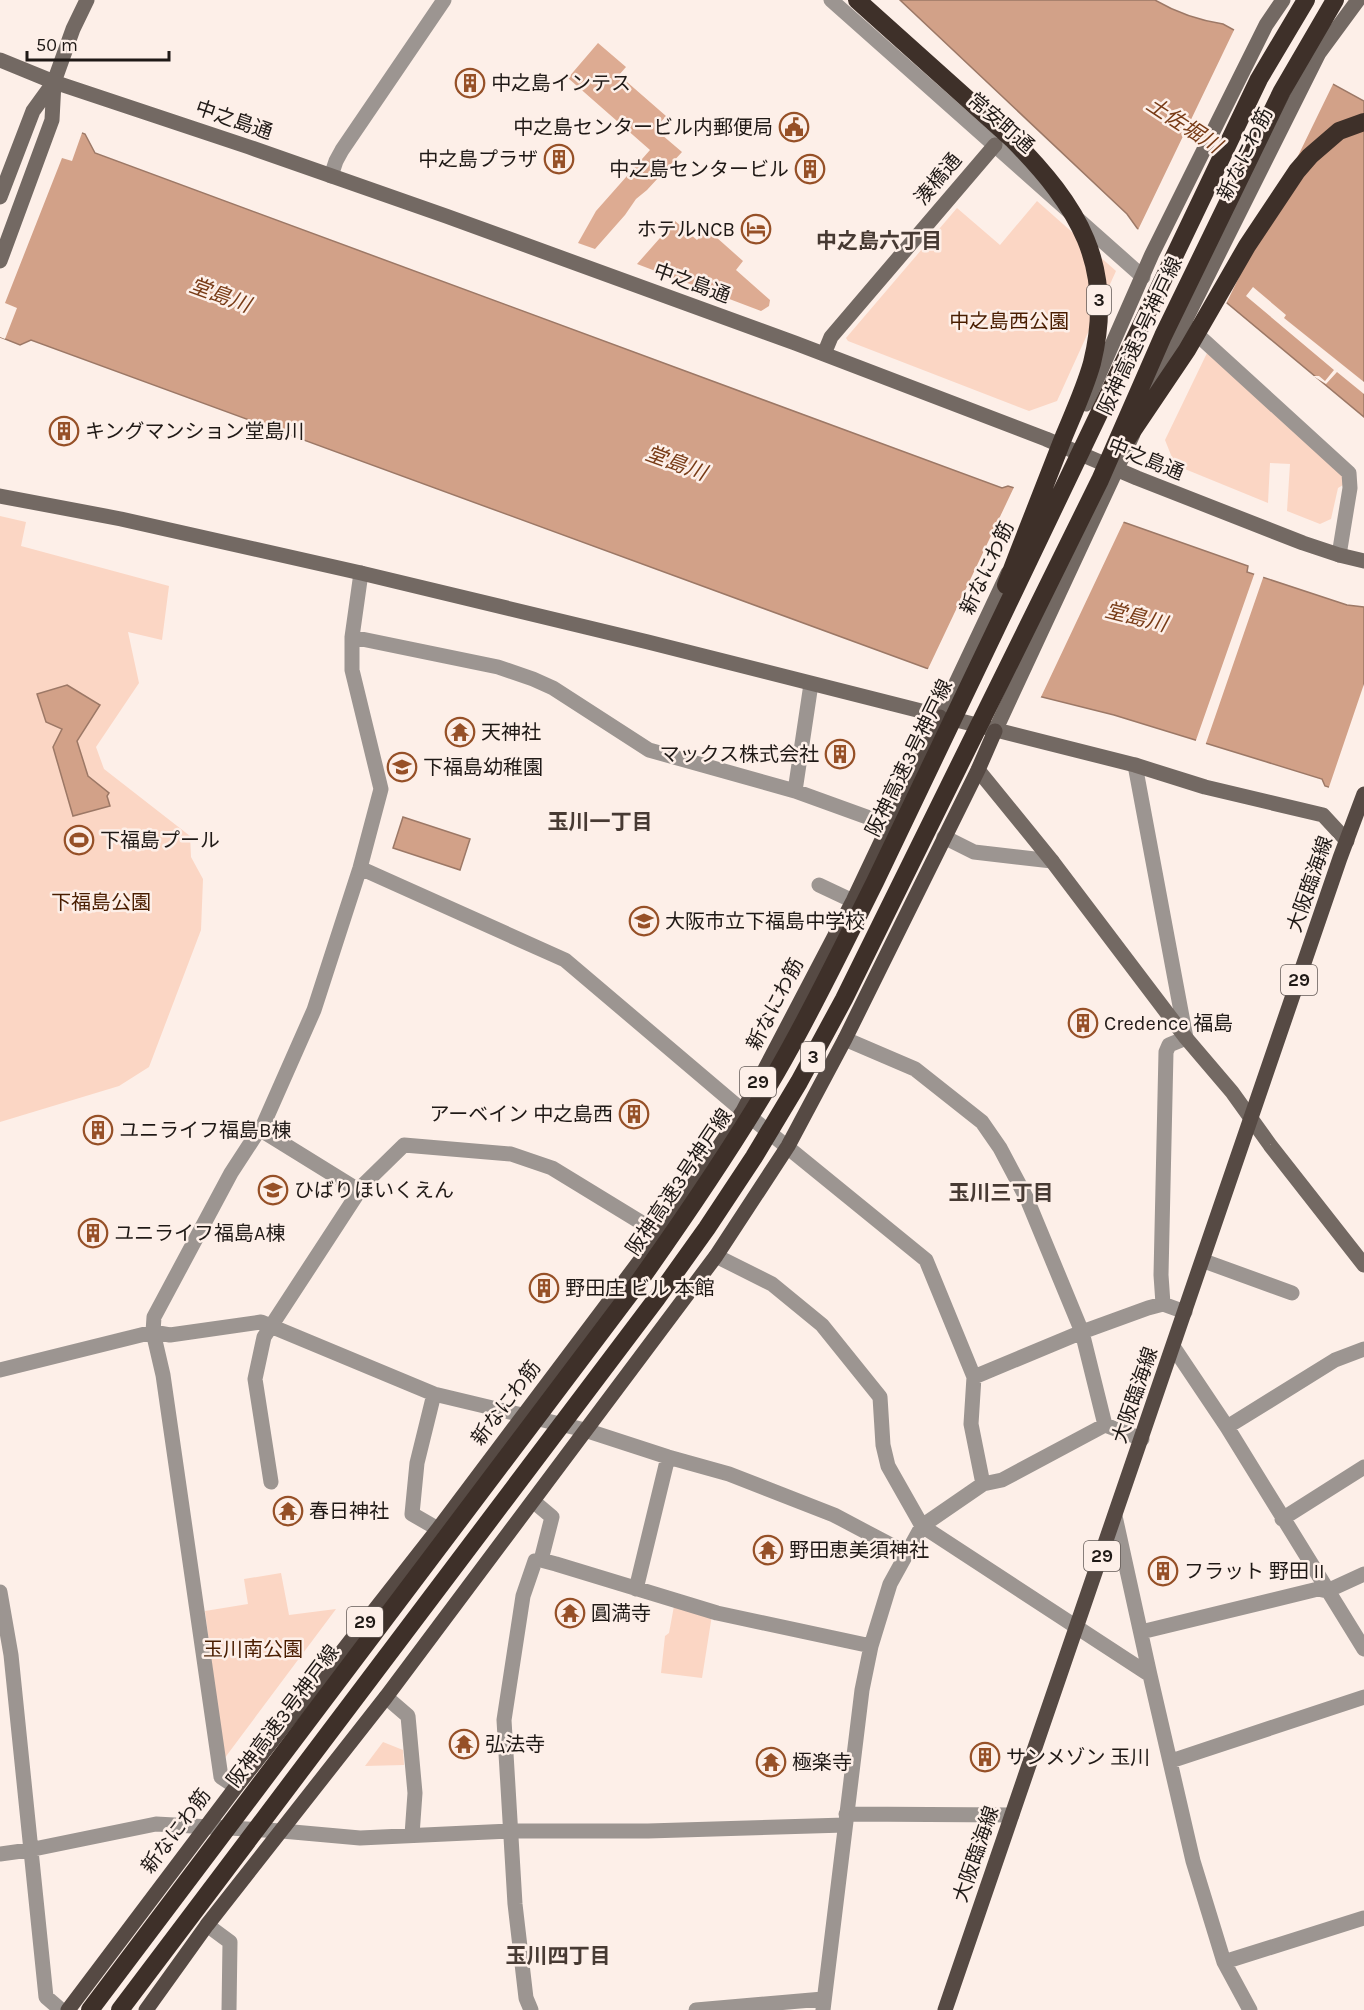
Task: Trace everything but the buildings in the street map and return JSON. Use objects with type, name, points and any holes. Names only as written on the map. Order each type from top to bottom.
[{"type":"highway","name":"3","points":[[857,0],[1035,162],[1076,217],[1096,272],[1099,316],[1095,349],[1087,380],[1005,587],[974,674]]},
{"type":"highway","name":"阪神高速3号神戸線","points":[[90,2010],[638,1283],[735,1142],[777,1072],[824,985],[1259,79],[1306,0]]},
{"type":"highway","name":"阪神高速3号神戸線","points":[[120,2010],[657,1298],[754,1157],[799,1082],[850,989],[1100,480],[1163,336],[1277,101],[1335,0]]},
{"type":"highway","name":"3","points":[[1100,480],[1187,350],[1246,246],[1297,171],[1310,156],[1339,131],[1364,122]]},
{"type":"main road","name":"新なにわ筋","points":[[68,2010],[205,1827],[438,1529],[660,1234],[743,1111],[853,901],[940,717]]},
{"type":"main road","name":"新なにわ筋","points":[[146,2010],[207,1925],[386,1697],[716,1256],[788,1146],[845,1039],[995,731]]},
{"type":"main road","name":"大阪臨海線","points":[[945,2010],[1362,799]]},
{"type":"street","points":[[0,197],[32,112],[54,82],[73,29],[87,0]]},
{"type":"street","points":[[332,176],[342,150],[444,0]]},
{"type":"street","name":"常安町通","points":[[831,0],[1143,277]]},
{"type":"street","name":"新なにわ筋","points":[[940,717],[1050,484],[1152,254],[1266,25],[1283,0]]},
{"type":"street","name":"新なにわ筋","points":[[995,731],[1199,293],[1319,53],[1358,0]]},
{"type":"street","name":"中之島通","points":[[0,60],[54,82],[446,216],[824,354],[1117,470],[1339,555],[1364,561]]},
{"type":"street","points":[[0,261],[52,120],[54,82]]},
{"type":"street","name":"湊橋通","points":[[824,354],[831,338],[995,145]]},
{"type":"street","points":[[1185,323],[1349,473],[1350,488],[1339,555]]},
{"type":"street","points":[[0,496],[121,519],[361,573],[648,642],[1135,765],[1205,787],[1323,815],[1347,841]]},
{"type":"street","points":[[236,1787],[221,1777],[163,1375],[153,1332],[153,1317],[231,1173],[261,1130],[314,1010],[360,868],[381,789],[351,670],[352,637],[361,573]]},
{"type":"street","points":[[352,637],[498,667],[521,674],[553,688],[649,750],[795,791],[889,825]]},
{"type":"street","points":[[795,791],[811,684]]},
{"type":"street","points":[[1135,765],[1186,1038]]},
{"type":"street","points":[[978,770],[1052,861],[1186,1038],[1232,1092],[1364,1265]]},
{"type":"street","points":[[944,837],[974,852],[1052,861]]},
{"type":"street","points":[[360,868],[565,960],[743,1111],[926,1260],[974,1377],[971,1424],[983,1484]]},
{"type":"street","points":[[819,885],[853,901]]},
{"type":"street","points":[[1163,1304],[1161,1275],[1166,1052],[1169,1045],[1186,1038]]},
{"type":"street","points":[[845,1039],[915,1069],[982,1122],[1000,1148],[1027,1199],[1082,1332],[1105,1425]]},
{"type":"street","points":[[261,1130],[358,1190]]},
{"type":"street","points":[[271,1482],[255,1379],[264,1337],[358,1190],[404,1145],[511,1154],[552,1168],[660,1234]]},
{"type":"street","points":[[716,1256],[772,1284],[822,1325],[880,1397],[883,1445],[888,1466],[922,1526],[1150,1675]]},
{"type":"street","points":[[1204,1261],[1292,1293]]},
{"type":"street","points":[[974,1377],[1082,1332],[1148,1308],[1163,1304],[1185,1312]]},
{"type":"street","points":[[0,1370],[153,1332],[170,1335],[261,1322],[434,1394],[585,1430],[729,1474],[834,1515],[906,1553]]},
{"type":"street","points":[[1174,1348],[1227,1427],[1364,1649]]},
{"type":"street","points":[[1227,1427],[1335,1360],[1364,1349]]},
{"type":"street","points":[[434,1394],[417,1463],[412,1514],[438,1529]]},
{"type":"street","points":[[696,2010],[823,2004],[862,1690],[871,1646],[890,1584],[922,1526],[983,1484],[1002,1480],[1105,1425],[1142,1439]]},
{"type":"street","points":[[636,1589],[668,1457]]},
{"type":"street","points":[[1282,1519],[1364,1467]]},
{"type":"street","points":[[531,2010],[524,1986],[515,1904],[504,1720],[523,1596],[538,1561],[552,1517],[533,1501]]},
{"type":"street","points":[[1115,1516],[1193,1861],[1224,1962],[1250,2010]]},
{"type":"street","points":[[538,1561],[717,1613],[871,1646]]},
{"type":"street","points":[[1141,1632],[1318,1589],[1327,1591],[1364,1574]]},
{"type":"street","points":[[0,1592],[5,1656],[46,1997],[61,2010]]},
{"type":"street","points":[[386,1697],[408,1716],[415,1793],[412,1835]]},
{"type":"street","points":[[1171,1761],[1364,1697]]},
{"type":"street","points":[[0,1854],[156,1824],[360,1838],[510,1831],[648,1831],[846,1819],[1012,1815]]},
{"type":"street","points":[[1224,1962],[1364,1918]]},
{"type":"street","points":[[207,1925],[230,1942],[229,2010]]},
{"type":"green space","name":"中之島西公園","points":[[1037,201],[1116,271],[1057,401],[1029,411],[848,341],[846,338],[957,208],[1000,245]]},
{"type":"green space","points":[[1207,353],[1342,475],[1343,485],[1338,488],[1331,519],[1320,524],[1287,511],[1290,464],[1270,463],[1268,503],[1175,465],[1165,440]]},
{"type":"green space","name":"下福島公園","points":[[0,516],[26,522],[21,546],[169,586],[162,640],[128,632],[139,683],[96,747],[104,769],[190,836],[191,857],[203,879],[201,930],[149,1067],[119,1086],[0,1122]]},
{"type":"green space","name":"玉川南公園","points":[[281,1573],[289,1615],[336,1609],[224,1759],[205,1611],[248,1604],[244,1579]]},
{"type":"green space","points":[[674,1606],[712,1615],[702,1678],[661,1673],[665,1636],[669,1633]]},
{"type":"green space","points":[[383,1742],[403,1750],[404,1765],[365,1766]]},
{"type":"shaded area","points":[[598,43],[626,67],[619,75],[666,116],[655,129],[682,152],[636,199],[595,249],[578,243],[596,211],[650,150],[568,78]]},
{"type":"shaded area","points":[[675,221],[697,240],[707,229],[743,261],[736,270],[770,300],[769,306],[761,311],[637,264]]},
{"type":"water","name":"土佐堀川","points":[[900,0],[1155,0],[1188,15],[1223,24],[1364,101],[1364,417],[1137,228],[1127,214]]},
{"type":"water","name":"堂島川","points":[[0,102],[85,134],[95,153],[1002,488],[1008,486],[1126,523],[1248,566],[1247,572],[1347,605],[1364,607],[1364,798],[1325,786],[1322,779],[1114,715],[926,668],[31,340],[20,345],[0,337]]},
{"type":"water","points":[[67,685],[100,705],[77,741],[88,776],[109,793],[107,796],[110,806],[73,816],[53,747],[62,729],[46,722],[37,694]]},
{"type":"water","points":[[403,817],[470,839],[460,870],[393,848]]},
{"type":"pier","points":[[1235,28],[1334,82],[1225,306],[1137,232]]},
{"type":"pier","points":[[0,99],[83,130],[72,161],[62,158],[5,303],[17,308],[5,339],[0,337]]},
{"type":"pier","points":[[1253,287],[1286,315],[1284,318],[1364,382],[1364,394],[1337,372],[1326,384],[1313,376],[1319,376],[1325,381],[1334,370],[1246,296]]},
{"type":"pier","points":[[1015,485],[1125,519],[1040,699],[927,671]]},
{"type":"pier","points":[[1255,572],[1264,575],[1205,746],[1195,743]]},
{"type":"pier","points":[[1364,684],[1364,801],[1328,790]]},
{"type":"place","name":"中之島インテス","points":[[470,83]]},
{"type":"place","name":"中之島センタービル内郵便局","points":[[794,127]]},
{"type":"place","name":"中之島プラザ","points":[[559,159]]},
{"type":"place","name":"中之島センタービル","points":[[810,169]]},
{"type":"place","name":"ホテルNCB","points":[[756,229]]},
{"type":"place","name":"キングマンション堂島川","points":[[64,431]]},
{"type":"place","name":"天神社","points":[[460,732]]},
{"type":"place","name":"マックス株式会社","points":[[840,754]]},
{"type":"place","name":"下福島幼稚園","points":[[402,767]]},
{"type":"place","name":"下福島プール","points":[[79,840]]},
{"type":"place","name":"大阪市立下福島中学校","points":[[644,921]]},
{"type":"place","name":"Credence 福島","points":[[1083,1023]]},
{"type":"place","name":"アーベイン 中之島西","points":[[634,1114]]},
{"type":"place","name":"ユニライフ福島B棟","points":[[98,1130]]},
{"type":"place","name":"ひばりほいくえん","points":[[273,1190]]},
{"type":"place","name":"ユニライフ福島A棟","points":[[93,1233]]},
{"type":"place","name":"野田庄 ビル 本館","points":[[544,1288]]},
{"type":"place","name":"春日神社","points":[[288,1511]]},
{"type":"place","name":"野田恵美須神社","points":[[768,1550]]},
{"type":"place","name":"フラット 野田 II","points":[[1163,1571]]},
{"type":"place","name":"圓満寺","points":[[570,1613]]},
{"type":"place","name":"弘法寺","points":[[464,1744]]},
{"type":"place","name":"サンメゾン 玉川","points":[[985,1757]]},
{"type":"place","name":"極楽寺","points":[[771,1762]]},
{"type":"district","name":"中之島六丁目","points":[[879,241]]},
{"type":"district","name":"玉川一丁目","points":[[600,822]]},
{"type":"district","name":"玉川三丁目","points":[[1001,1193]]},
{"type":"district","name":"玉川四丁目","points":[[558,1956]]}]
